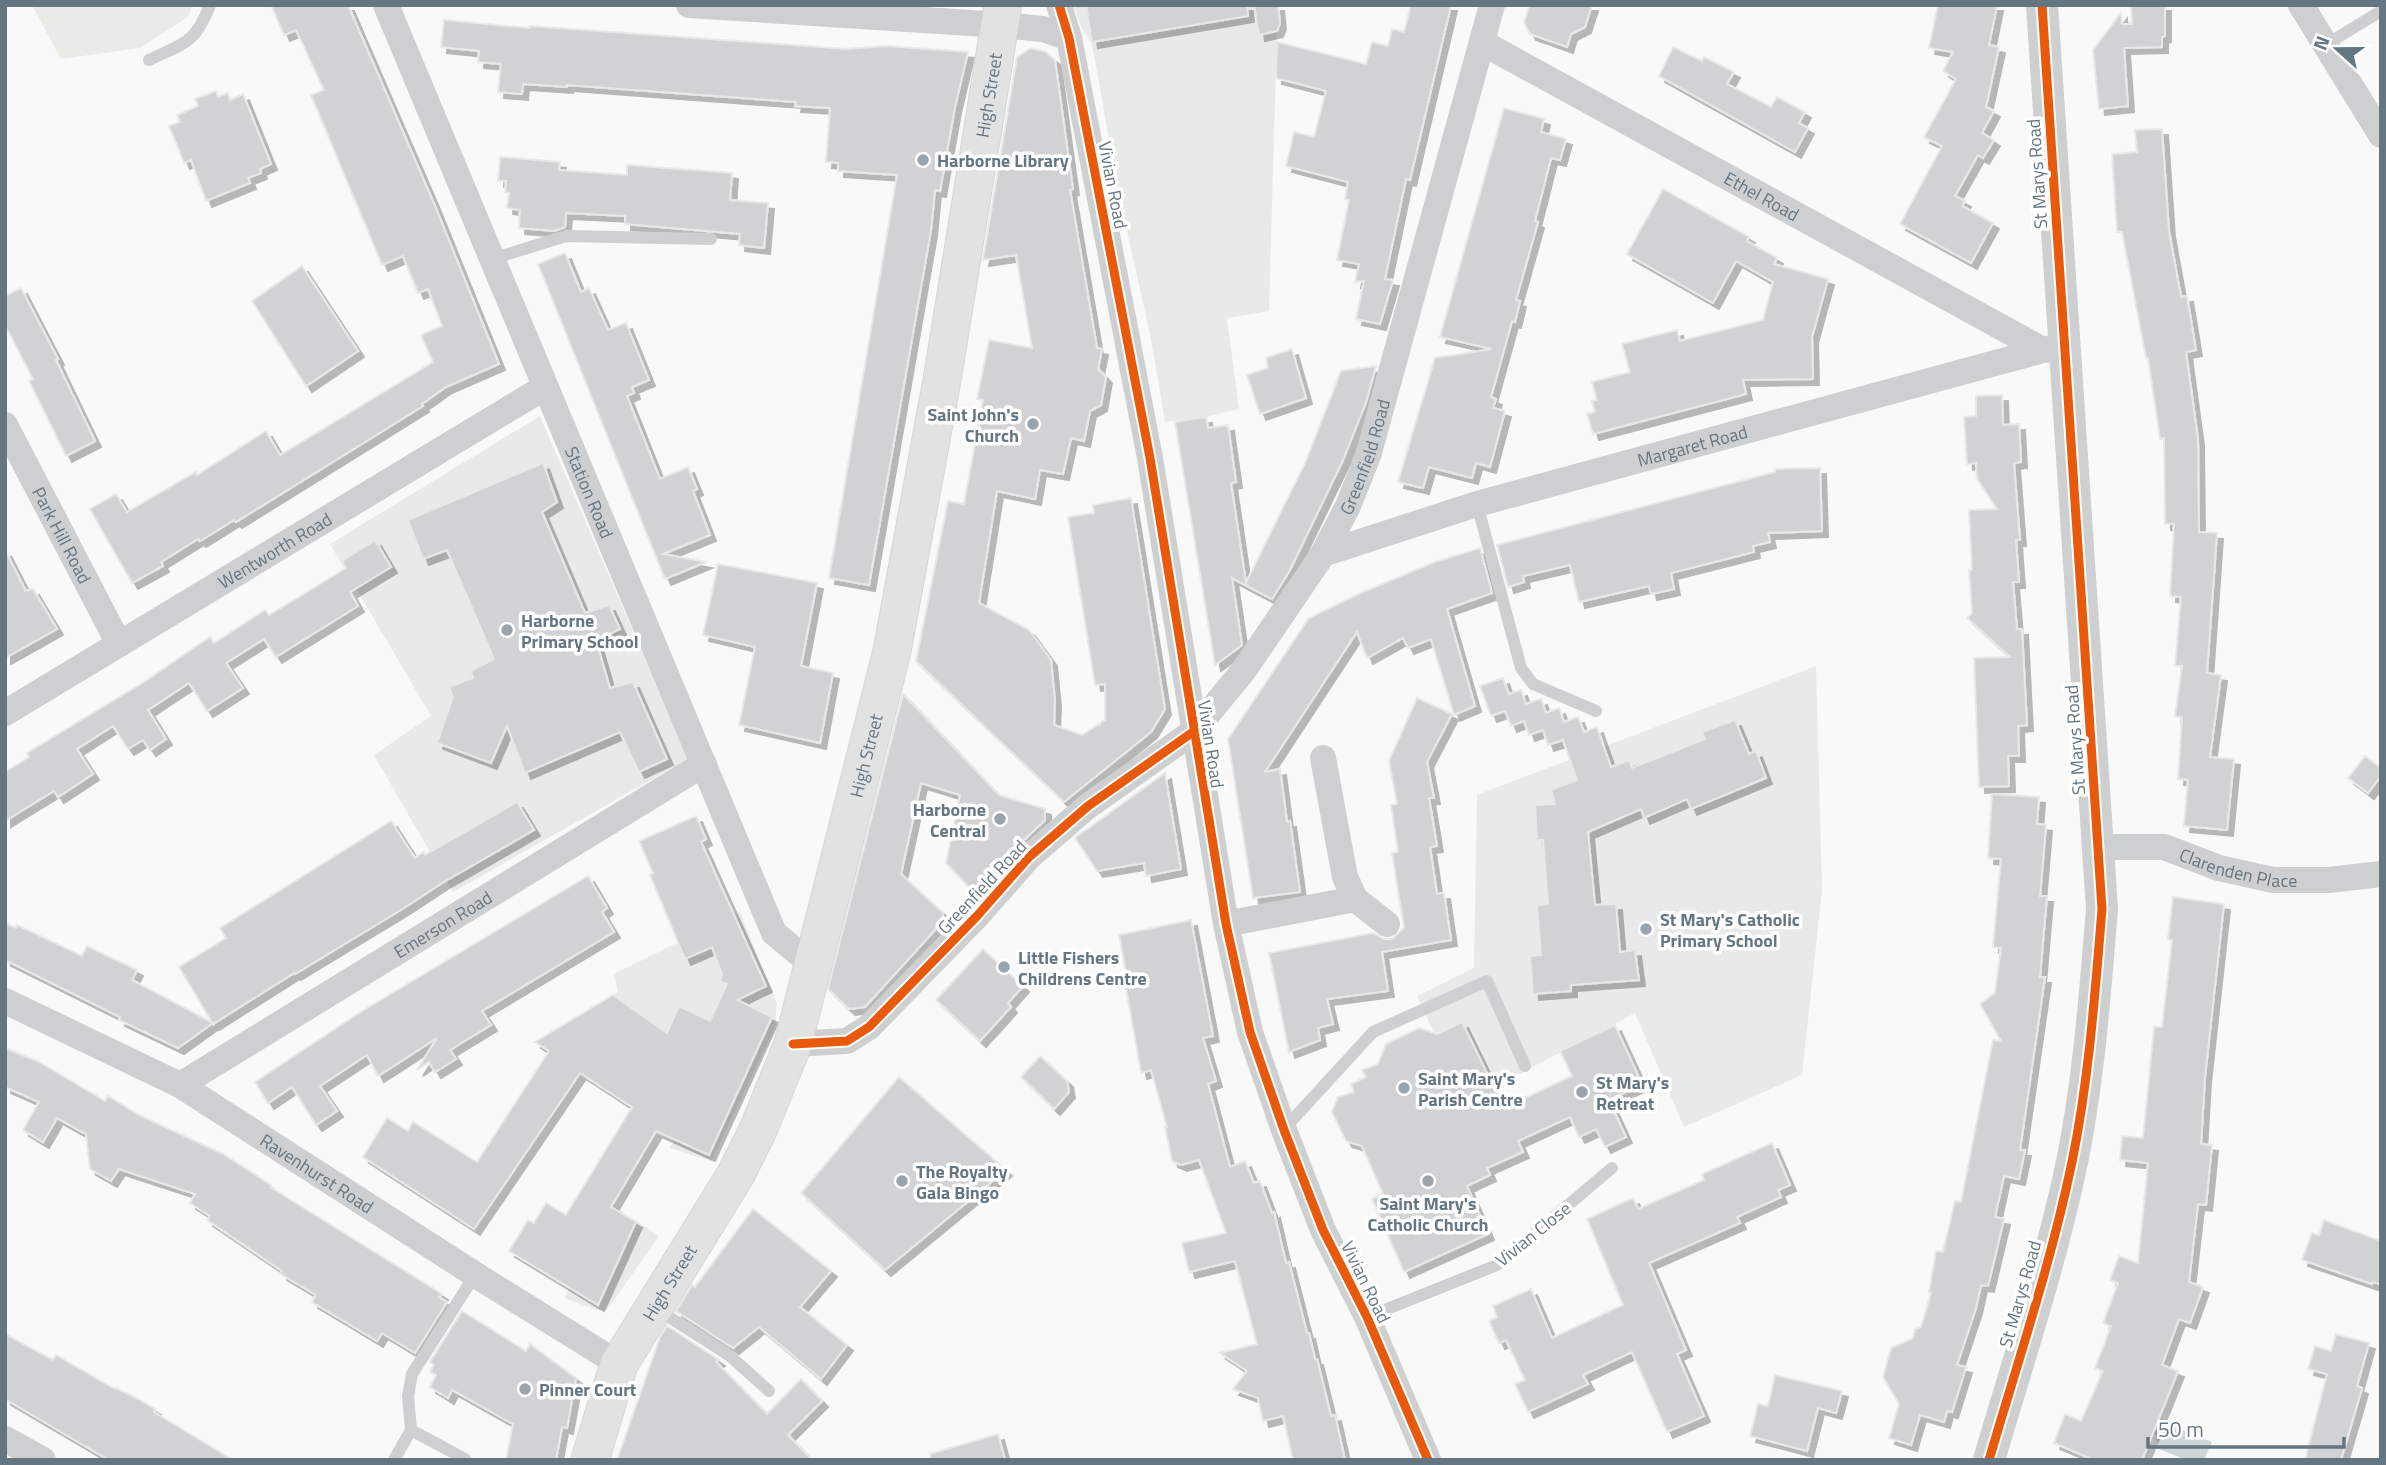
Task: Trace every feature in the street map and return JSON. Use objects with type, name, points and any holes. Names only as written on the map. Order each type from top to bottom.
[{"type":"main road","name":"High Street","points":[[590,1460],[620,1364],[741,1163],[758,1130],[793,1044],[892,651],[944,366],[1002,15]]},
{"type":"street","name":"Station Road","points":[[386,5],[774,933],[813,965]]},
{"type":"street","points":[[690,5],[1002,15],[1069,38]]},
{"type":"street","name":"Vivian Road","points":[[1059,5],[1069,38],[1150,458],[1226,924],[1250,1032],[1323,1230],[1367,1317],[1428,1460]]},
{"type":"street","name":"Greenfield Road","points":[[793,1044],[847,1041],[869,1027],[977,916],[1029,857],[1088,806],[1193,732],[1244,670],[1323,554],[1348,506],[1368,456],[1493,5]]},
{"type":"street","name":"St Marys Road","points":[[1989,1460],[2039,1290],[2072,1162],[2092,1031],[2102,909],[2054,348],[2042,5]]},
{"type":"street","points":[[2301,5],[2381,135]]},
{"type":"street","name":"Ethel Road","points":[[1483,43],[2054,348]]},
{"type":"street","name":"Margaret Road","points":[[1323,554],[1477,505],[2054,348]]},
{"type":"street","name":"Wentworth Road","points":[[5,713],[545,387]]},
{"type":"street","name":"Park Hill Road","points":[[5,425],[119,644]]},
{"type":"street","points":[[1323,758],[1345,877],[1355,899],[1387,924]]},
{"type":"street","name":"Emerson Road","points":[[180,1084],[704,764]]},
{"type":"street","name":"Clarenden Place","points":[[2098,847],[2164,848],[2219,868],[2273,880],[2329,880],[2381,874]]},
{"type":"street","points":[[1226,924],[1355,899]]},
{"type":"street","name":"Ravenhurst Road","points":[[5,1001],[180,1084],[475,1275],[620,1364]]},
{"type":"street","points":[[5,1439],[43,1460]]},
{"type":"lane","points":[[149,60],[191,40],[203,23],[210,5]]},
{"type":"lane","points":[[2327,44],[2381,11]]},
{"type":"lane","points":[[492,259],[566,236],[711,239]]},
{"type":"lane","points":[[1477,505],[1521,668],[1534,684],[1596,711]]},
{"type":"lane","points":[[1284,1130],[1373,1032],[1487,981],[1525,1066]]},
{"type":"lane","name":"Vivian Close","points":[[1367,1317],[1497,1265],[1612,1168]]},
{"type":"lane","points":[[394,1460],[411,1430],[408,1396],[412,1374],[475,1275]]},
{"type":"lane","points":[[654,1308],[730,1356],[769,1391]]},
{"type":"lane","points":[[411,1430],[465,1459]]},
{"type":"shaded area","points":[[32,5],[193,5],[188,17],[140,48],[61,59]]},
{"type":"shaded area","points":[[1074,5],[1279,5],[1269,311],[1227,318],[1239,409],[1206,417],[1165,422],[1150,334],[1119,195],[1092,44],[1081,27]]},
{"type":"shaded area","name":"Harborne Primary School","points":[[540,416],[688,759],[453,892],[374,755],[431,716],[330,544]]},
{"type":"shaded area","name":"St Mary's Catholic Primary School","points":[[1816,666],[1822,890],[1802,1075],[1684,1127],[1635,1013],[1466,1102],[1417,996],[1474,968],[1477,795]]},
{"type":"shaded area","points":[[740,912],[777,1004],[775,1027],[711,1161],[670,1148],[676,1137],[535,1042],[618,992],[614,974]]},
{"type":"shaded area","points":[[614,1206],[659,1236],[607,1310],[597,1310],[564,1298],[588,1256],[584,1253]]},
{"type":"shaded area","points":[[2167,1424],[2212,1442],[2204,1460],[2187,1460],[2156,1448],[2158,1444],[2154,1432],[2158,1428],[2166,1428]]},
{"type":"building","points":[[271,5],[348,5],[435,206],[499,364],[446,387],[422,404],[423,406],[236,522],[234,520],[200,541],[198,539],[161,562],[163,566],[132,583],[90,509],[116,494],[127,512],[196,472],[197,475],[266,431],[280,455],[433,362],[421,335],[442,326],[428,289],[418,293],[403,256],[382,265],[311,95],[324,90],[296,30],[284,35]]},
{"type":"building","points":[[1086,5],[1247,5],[1248,16],[1092,42]]},
{"type":"building","points":[[1254,5],[1278,5],[1280,23],[1277,31],[1259,35]]},
{"type":"building","points":[[1411,5],[1451,5],[1410,180],[1406,179],[1385,279],[1393,280],[1380,324],[1356,319],[1364,281],[1355,282],[1359,264],[1337,260],[1349,200],[1345,199],[1348,182],[1286,166],[1294,132],[1314,137],[1326,91],[1276,78],[1277,42],[1366,64],[1372,42],[1388,46],[1392,29],[1404,32]]},
{"type":"building","points":[[1530,5],[1592,5],[1585,27],[1571,34],[1567,47],[1530,34],[1524,22]]},
{"type":"building","points":[[1938,5],[1997,5],[1989,45],[1999,47],[1986,107],[1994,111],[1982,133],[1994,140],[1983,158],[1978,155],[1955,196],[1965,201],[1962,206],[1993,223],[1971,263],[1900,224],[1942,146],[1924,137],[1956,79],[1943,71],[1953,52],[1929,48]]},
{"type":"building","points":[[2131,5],[2165,5],[2165,36],[2162,37],[2162,47],[2124,48],[2128,106],[2099,109],[2093,50],[2121,13],[2122,24],[2132,24]]},
{"type":"building","points":[[444,20],[847,49],[886,46],[968,52],[940,191],[935,190],[931,230],[869,585],[829,578],[897,175],[838,171],[838,163],[826,162],[830,108],[795,106],[796,102],[567,85],[523,84],[522,94],[498,92],[501,64],[478,62],[479,51],[441,47]]},
{"type":"building","points":[[1673,47],[1702,61],[1704,57],[1734,72],[1727,84],[1771,107],[1777,97],[1805,112],[1799,123],[1808,128],[1795,152],[1659,76]]},
{"type":"building","points":[[1031,48],[1046,52],[1055,60],[1073,189],[1070,190],[1097,348],[1102,349],[1098,369],[1106,377],[1101,405],[1090,411],[1084,441],[1071,438],[1063,474],[1040,470],[1035,499],[997,491],[979,603],[1029,630],[1051,660],[1055,701],[1054,725],[1082,735],[1099,724],[1100,726],[1105,720],[1105,684],[1095,685],[1068,517],[1094,513],[1093,505],[1131,498],[1165,709],[1151,732],[1064,802],[916,661],[948,501],[964,504],[983,400],[977,399],[989,340],[1032,348],[1016,255],[983,260],[1017,57]]},
{"type":"building","points":[[216,91],[218,97],[228,93],[230,100],[243,94],[271,164],[260,169],[261,173],[248,178],[250,183],[206,201],[191,160],[184,163],[169,126],[180,122],[177,115],[198,106],[195,99]]},
{"type":"building","points":[[1504,108],[1544,119],[1541,132],[1566,139],[1560,160],[1551,158],[1535,221],[1538,222],[1516,300],[1520,301],[1515,322],[1512,321],[1491,397],[1496,399],[1493,408],[1505,411],[1490,467],[1476,463],[1472,478],[1429,467],[1423,488],[1398,482],[1435,358],[1492,349],[1440,337]]},
{"type":"building","points":[[2162,129],[2169,231],[2181,297],[2187,296],[2196,350],[2186,352],[2198,439],[2199,532],[2217,533],[2207,673],[2221,675],[2210,757],[2234,759],[2227,830],[2184,826],[2188,780],[2178,779],[2182,717],[2175,716],[2182,666],[2175,666],[2181,597],[2170,596],[2174,524],[2165,524],[2164,438],[2160,439],[2148,358],[2122,232],[2117,232],[2112,154],[2137,152],[2135,130]]},
{"type":"building","points":[[500,157],[560,162],[559,170],[627,175],[627,165],[732,173],[730,200],[768,203],[764,248],[739,245],[740,234],[625,224],[625,216],[566,213],[565,227],[554,231],[519,228],[520,210],[507,208],[509,193],[505,192],[506,181],[498,181]]},
{"type":"building","points":[[1663,189],[1749,237],[1747,241],[1777,258],[1774,264],[1828,279],[1812,337],[1813,379],[1743,380],[1746,394],[1593,434],[1587,414],[1595,412],[1592,401],[1597,400],[1592,382],[1630,372],[1622,344],[1677,330],[1680,341],[1763,320],[1773,282],[1736,261],[1713,303],[1627,254]]},
{"type":"building","points":[[565,253],[581,292],[589,288],[608,330],[626,323],[649,380],[632,387],[634,393],[627,396],[660,479],[688,467],[697,489],[693,491],[710,535],[663,554],[706,562],[665,579],[538,264]]},
{"type":"building","points":[[302,266],[358,351],[306,386],[252,301]]},
{"type":"building","points":[[21,288],[58,359],[56,360],[95,441],[66,456],[29,381],[33,379],[5,325],[5,296]]},
{"type":"building","points":[[1292,349],[1306,398],[1260,414],[1247,375],[1268,368],[1266,358]]},
{"type":"building","points":[[1376,366],[1366,402],[1343,460],[1290,570],[1272,599],[1232,578],[1242,645],[1215,665],[1175,422],[1206,417],[1208,428],[1228,425],[1236,482],[1231,483],[1246,583],[1306,461],[1341,371]]},
{"type":"building","points":[[2002,395],[2003,425],[2019,424],[2021,462],[2014,463],[2020,540],[2016,540],[2019,582],[2013,582],[2017,629],[2022,629],[2027,725],[2018,726],[2019,756],[2008,756],[2009,786],[1979,787],[1974,658],[2010,657],[1967,618],[1972,613],[1969,510],[1997,509],[1977,479],[1976,463],[1967,464],[1964,417],[1976,416],[1976,396]]},
{"type":"building","points":[[543,463],[557,502],[542,512],[585,613],[609,605],[620,629],[596,640],[610,688],[633,682],[667,759],[639,772],[620,732],[525,773],[507,726],[491,763],[437,743],[453,697],[449,687],[473,678],[471,671],[494,659],[447,550],[423,559],[408,520]]},
{"type":"building","points":[[1820,468],[1822,531],[1768,533],[1770,542],[1753,546],[1754,552],[1671,573],[1674,589],[1651,594],[1649,586],[1579,602],[1570,565],[1523,576],[1524,582],[1508,587],[1497,545],[1775,472],[1775,469]]},
{"type":"building","points":[[375,540],[391,567],[350,592],[358,606],[276,657],[264,639],[226,663],[243,688],[207,711],[189,683],[148,710],[166,739],[150,750],[143,740],[128,749],[113,726],[77,749],[93,774],[58,797],[54,791],[5,821],[5,772],[29,757],[27,753],[144,682],[210,637],[214,643],[265,610],[269,615],[312,589],[346,568],[342,561]]},
{"type":"building","points":[[1480,548],[1492,593],[1447,609],[1475,706],[1454,715],[1431,639],[1408,648],[1403,638],[1367,658],[1357,632],[1265,772],[1280,769],[1300,892],[1253,898],[1228,739],[1309,618],[1435,562]]},
{"type":"building","points":[[5,550],[26,591],[33,589],[57,629],[5,658]]},
{"type":"building","points":[[718,564],[817,583],[801,666],[833,673],[820,743],[739,725],[755,647],[703,635]]},
{"type":"building","points":[[1503,678],[1509,694],[1521,690],[1526,704],[1541,699],[1546,713],[1559,708],[1564,722],[1578,717],[1584,732],[1597,727],[1611,767],[1629,760],[1632,768],[1705,739],[1702,732],[1735,720],[1749,754],[1756,751],[1766,778],[1691,809],[1687,799],[1644,818],[1641,809],[1588,832],[1595,905],[1616,904],[1620,952],[1635,950],[1639,980],[1571,985],[1571,991],[1533,994],[1530,956],[1541,955],[1537,905],[1548,904],[1543,840],[1537,840],[1535,805],[1555,804],[1551,790],[1577,780],[1563,740],[1548,745],[1543,730],[1529,735],[1524,721],[1511,726],[1505,711],[1491,716],[1480,686]]},
{"type":"building","name":"Harborne Central","points":[[903,694],[999,795],[1045,809],[1045,820],[976,886],[968,886],[946,863],[960,795],[921,783],[901,874],[943,913],[943,921],[865,1007],[849,1009],[828,989]]},
{"type":"building","points":[[1417,698],[1452,714],[1427,762],[1434,798],[1429,798],[1437,846],[1430,847],[1437,894],[1444,893],[1451,940],[1382,952],[1388,991],[1327,999],[1333,1024],[1318,1028],[1320,1040],[1289,1052],[1269,953],[1373,933],[1384,939],[1392,939],[1404,928],[1392,853],[1398,852],[1391,805],[1397,804],[1389,761]]},
{"type":"building","points":[[2365,756],[2381,768],[2381,776],[2368,793],[2348,778]]},
{"type":"building","points":[[1165,773],[1181,869],[1146,876],[1144,863],[1097,871],[1075,838]]},
{"type":"building","points":[[1992,794],[2039,797],[2037,824],[2046,825],[2040,896],[2047,896],[2040,977],[2045,977],[2020,1150],[2025,1150],[2019,1179],[2004,1176],[1995,1217],[2004,1219],[1988,1286],[1981,1285],[1957,1365],[1966,1367],[1952,1412],[1947,1411],[1944,1422],[1920,1415],[1911,1445],[1889,1438],[1899,1404],[1883,1377],[1891,1348],[1913,1338],[1915,1329],[1921,1327],[1931,1293],[1929,1292],[1936,1251],[1943,1252],[1955,1201],[1961,1202],[1993,1040],[2001,1041],[1980,1004],[1995,993],[2001,948],[1993,947],[2001,859],[1988,858]]},
{"type":"building","points":[[517,802],[534,830],[442,883],[213,1024],[179,967],[226,938],[220,928],[391,821],[415,858],[423,852],[425,855]]},
{"type":"building","points":[[696,816],[706,839],[701,842],[766,986],[737,1000],[772,1017],[709,1155],[656,1131],[611,1207],[636,1222],[598,1305],[509,1251],[528,1220],[534,1223],[546,1203],[566,1215],[632,1107],[580,1073],[474,1229],[363,1157],[387,1118],[408,1131],[413,1122],[477,1162],[549,1051],[535,1042],[613,995],[667,1033],[679,1006],[710,1021],[727,984],[720,981],[722,974],[712,947],[685,959],[650,875],[653,873],[639,841]]},
{"type":"building","points":[[588,876],[607,908],[602,912],[614,932],[482,1011],[491,1025],[450,1050],[456,1059],[435,1072],[429,1062],[417,1070],[437,1038],[378,1076],[367,1055],[320,1086],[337,1111],[316,1125],[292,1087],[268,1103],[255,1082],[359,1013]]},
{"type":"building","points":[[2173,897],[2224,904],[2205,1077],[2201,1144],[2212,1145],[2206,1205],[2198,1204],[2189,1282],[2203,1287],[2190,1323],[2179,1319],[2162,1365],[2178,1371],[2142,1460],[2094,1460],[2054,1443],[2065,1414],[2081,1421],[2103,1371],[2095,1368],[2111,1326],[2103,1323],[2118,1283],[2110,1280],[2119,1256],[2138,1263],[2148,1163],[2120,1160],[2122,1136],[2143,1138],[2154,1027],[2162,1027],[2172,940],[2168,939]]},
{"type":"building","points":[[1191,920],[1213,1036],[1203,1038],[1216,1081],[1208,1084],[1230,1167],[1245,1161],[1254,1183],[1260,1181],[1272,1213],[1274,1212],[1286,1263],[1289,1262],[1331,1416],[1335,1415],[1345,1460],[1293,1460],[1283,1416],[1263,1421],[1258,1398],[1233,1389],[1247,1371],[1220,1353],[1257,1344],[1235,1261],[1189,1272],[1182,1243],[1226,1233],[1199,1160],[1181,1165],[1172,1161],[1167,1127],[1151,1070],[1141,1073],[1119,935]]},
{"type":"building","points":[[5,923],[16,928],[17,925],[82,956],[87,946],[137,970],[132,980],[213,1023],[178,1048],[119,1020],[120,1017],[5,960]]},
{"type":"building","points":[[983,949],[1023,986],[1008,1003],[1011,1007],[980,1041],[936,1000]]},
{"type":"building","points":[[1462,1022],[1504,1108],[1572,1076],[1560,1051],[1615,1025],[1642,1084],[1609,1100],[1626,1137],[1605,1147],[1596,1129],[1579,1137],[1570,1117],[1518,1141],[1523,1152],[1487,1168],[1490,1175],[1467,1186],[1488,1234],[1404,1272],[1372,1199],[1383,1194],[1362,1146],[1346,1141],[1332,1112],[1338,1097],[1354,1092],[1351,1084],[1366,1077],[1362,1070],[1378,1064],[1386,1044],[1419,1028],[1437,1034]]},
{"type":"building","points":[[5,1048],[39,1062],[105,1101],[108,1096],[139,1115],[223,1154],[271,1185],[270,1187],[442,1294],[439,1297],[447,1302],[415,1353],[382,1333],[377,1341],[312,1302],[316,1295],[281,1274],[282,1271],[207,1220],[210,1216],[190,1203],[195,1194],[119,1169],[111,1181],[90,1169],[86,1134],[57,1118],[43,1142],[23,1130],[39,1102],[5,1087]]},
{"type":"building","points":[[1040,1056],[1067,1081],[1069,1092],[1054,1109],[1021,1077]]},
{"type":"building","name":"The Royalty Gala Bingo","points":[[899,1077],[1006,1170],[885,1270],[801,1193]]},
{"type":"building","points":[[1772,1143],[1790,1185],[1778,1190],[1781,1197],[1737,1217],[1740,1223],[1649,1263],[1686,1350],[1677,1354],[1704,1416],[1667,1432],[1632,1352],[1583,1375],[1588,1384],[1528,1412],[1515,1384],[1525,1380],[1506,1340],[1499,1343],[1489,1321],[1497,1317],[1493,1306],[1531,1289],[1552,1338],[1623,1305],[1587,1219],[1633,1198],[1638,1209],[1704,1180],[1702,1174]]},
{"type":"building","points":[[753,1209],[831,1271],[800,1307],[847,1345],[821,1379],[759,1327],[733,1348],[676,1311],[692,1285],[695,1287]]},
{"type":"building","points":[[2324,1220],[2381,1241],[2381,1284],[2372,1284],[2302,1260],[2312,1233],[2319,1235]]},
{"type":"building","name":"Pinner Court","points":[[462,1311],[526,1351],[530,1344],[576,1378],[567,1428],[562,1427],[556,1460],[506,1460],[513,1424],[452,1390],[448,1398],[430,1387],[436,1375],[430,1372],[434,1365],[430,1362]]},
{"type":"building","points":[[667,1326],[719,1360],[716,1362],[767,1414],[801,1379],[822,1401],[788,1435],[812,1460],[617,1460],[660,1337]]},
{"type":"building","points":[[5,1334],[53,1360],[56,1355],[138,1399],[155,1409],[154,1412],[233,1460],[109,1460],[5,1399]]},
{"type":"building","points":[[2336,1334],[2369,1343],[2357,1386],[2362,1388],[2341,1460],[2305,1460],[2327,1374],[2308,1369],[2315,1346],[2331,1351]]},
{"type":"building","points":[[1775,1375],[1842,1391],[1836,1413],[1818,1408],[1807,1451],[1750,1436],[1758,1404],[1768,1406]]},
{"type":"building","points":[[998,1434],[1005,1460],[931,1460],[930,1454]]},
{"type":"cycle path","points":[[1059,5],[1069,38],[1150,458],[1226,924],[1250,1032],[1323,1230],[1367,1317],[1428,1460]]},
{"type":"cycle path","points":[[1989,1460],[2044,1275],[2072,1162],[2087,1068],[2102,909],[2042,5]]},
{"type":"cycle path","points":[[793,1044],[847,1041],[869,1027],[977,916],[1029,857],[1088,806],[1193,732]]},
{"type":"place","name":"Harborne Library","points":[[923,160]]},
{"type":"place","name":"Saint John's Church","points":[[1033,424]]},
{"type":"place","name":"Harborne Primary School","points":[[507,630]]},
{"type":"place","name":"Harborne Central","points":[[1000,819]]},
{"type":"place","name":"St Mary's Catholic Primary School","points":[[1646,929]]},
{"type":"place","name":"Little Fishers Childrens Centre","points":[[1004,967]]},
{"type":"place","name":"Saint Mary's Parish Centre","points":[[1404,1088]]},
{"type":"place","name":"St Mary's Retreat","points":[[1582,1092]]},
{"type":"place","name":"The Royalty Gala Bingo","points":[[902,1181]]},
{"type":"place","name":"Saint Mary's Catholic Church","points":[[1428,1181]]},
{"type":"place","name":"Pinner Court","points":[[525,1389]]}]
